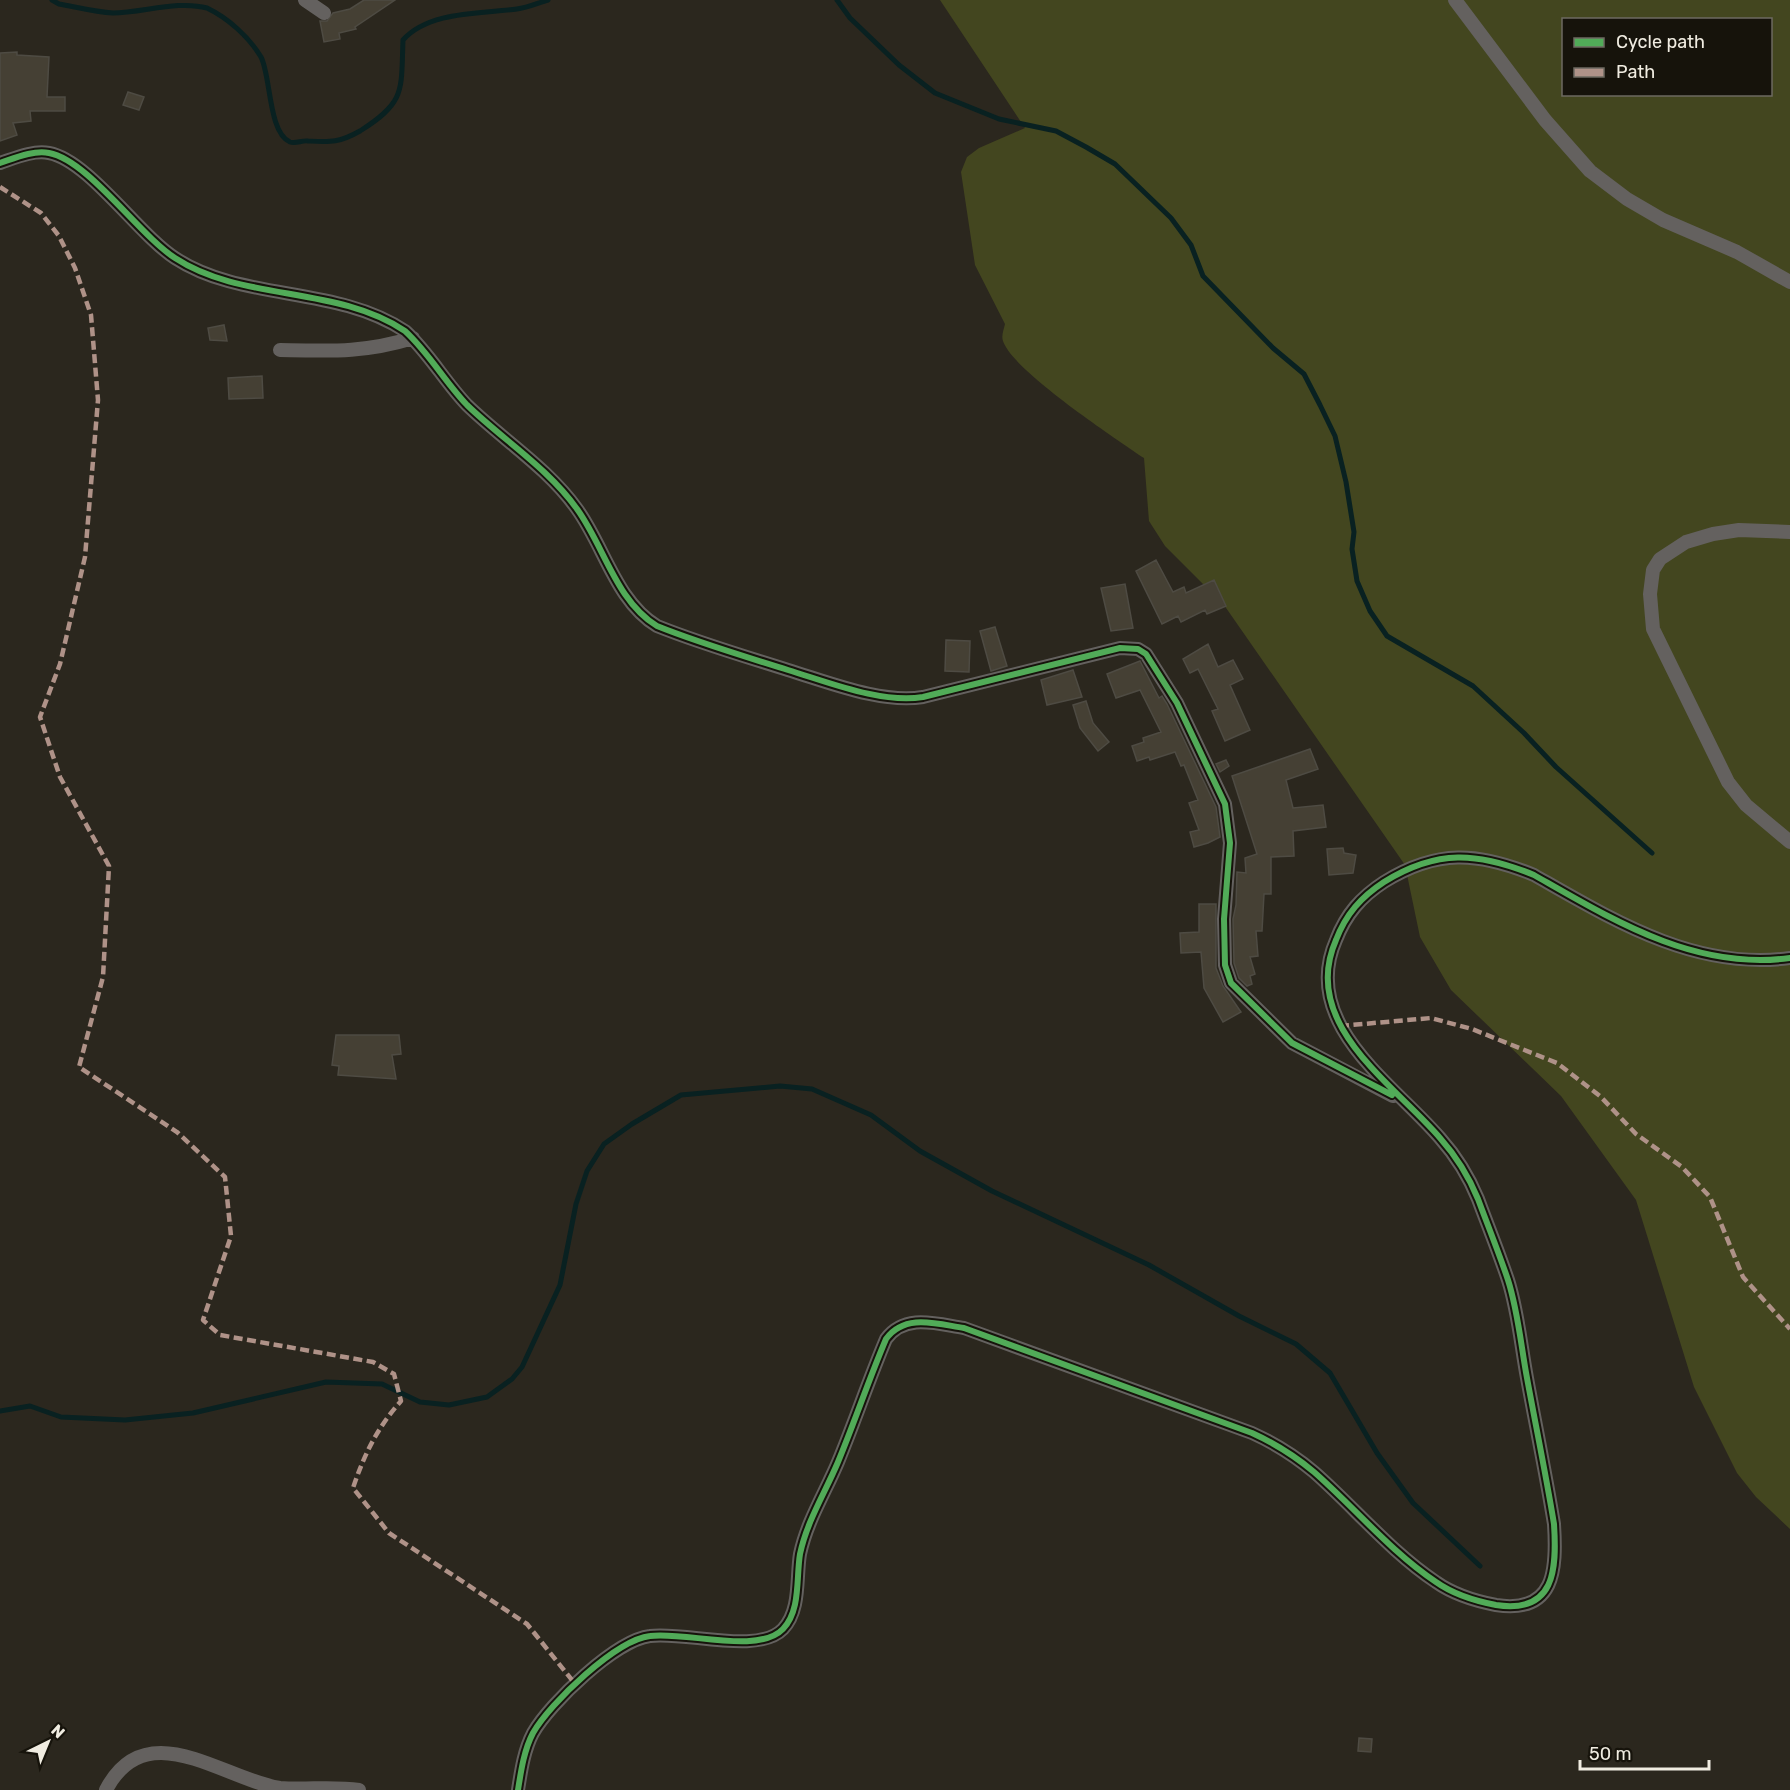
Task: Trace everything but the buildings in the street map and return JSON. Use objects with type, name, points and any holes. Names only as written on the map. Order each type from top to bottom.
[{"type":"street","points":[[305,0],[324,13]]},
{"type":"street","points":[[1455,0],[1545,120],[1590,171],[1627,199],[1663,220],[1737,252],[1790,282]]},
{"type":"street","points":[[0,163],[42,152],[60,156],[92,181],[159,246],[189,266],[229,280],[311,296],[361,310],[393,323],[413,338],[465,402],[568,497],[596,538],[628,598],[647,620],[657,626],[815,678],[898,699],[923,697],[1120,648],[1138,649],[1146,654],[1177,703],[1225,804],[1230,843],[1224,919],[1225,964],[1231,983],[1292,1043],[1401,1099]]},
{"type":"street","points":[[280,350],[359,351],[413,338]]},
{"type":"street","points":[[1790,532],[1739,530],[1713,534],[1686,542],[1659,559],[1653,570],[1650,594],[1653,629],[1728,782],[1746,805],[1790,842]]},
{"type":"street","points":[[518,1790],[528,1744],[541,1722],[576,1685],[625,1645],[647,1636],[662,1635],[756,1641],[776,1635],[787,1625],[795,1603],[800,1557],[813,1513],[837,1465],[886,1339],[898,1326],[906,1323],[933,1323],[964,1328],[1252,1433],[1273,1443],[1312,1470],[1436,1582],[1485,1603],[1516,1607],[1525,1606],[1538,1599],[1548,1586],[1554,1568],[1554,1524],[1509,1282],[1476,1196],[1457,1160],[1440,1138],[1355,1049],[1340,1026],[1332,1005],[1329,961],[1340,930],[1359,901],[1393,877],[1426,861],[1470,857],[1513,867],[1641,932],[1688,951],[1737,960],[1790,958]]},
{"type":"street","points":[[106,1790],[111,1780],[134,1760],[165,1754],[195,1758],[262,1785],[281,1788],[359,1790]]},
{"type":"green space","points":[[940,0],[1790,0],[1790,1529],[1756,1497],[1737,1473],[1694,1387],[1636,1200],[1561,1096],[1451,990],[1420,937],[1405,865],[1224,605],[1165,546],[1149,521],[1144,458],[1044,386],[1011,354],[1003,341],[1005,324],[975,265],[961,172],[967,157],[979,148],[1025,128]]},
{"type":"waterway","points":[[52,0],[59,4],[113,13],[184,5],[207,8],[215,12],[244,35],[261,57],[278,127],[283,136],[294,143],[346,138],[386,112],[398,94],[401,84],[403,40],[414,31],[441,19],[521,8],[548,0]]},
{"type":"waterway","points":[[837,0],[850,18],[899,65],[935,93],[999,119],[1056,131],[1115,164],[1171,218],[1191,245],[1203,276],[1273,348],[1304,374],[1335,436],[1346,482],[1354,532],[1352,549],[1357,581],[1370,611],[1387,636],[1473,686],[1524,733],[1556,767],[1652,853]]},
{"type":"waterway","points":[[0,1411],[30,1406],[61,1417],[125,1420],[193,1413],[326,1382],[382,1384],[420,1402],[449,1405],[487,1397],[512,1379],[522,1367],[560,1285],[576,1204],[587,1171],[604,1144],[632,1124],[681,1095],[780,1086],[812,1089],[871,1115],[920,1151],[992,1191],[1149,1265],[1239,1316],[1296,1344],[1330,1373],[1377,1453],[1413,1503],[1480,1566]]},
{"type":"marked path","points":[[0,187],[41,213],[59,236],[75,268],[91,315],[98,400],[85,557],[60,664],[40,717],[60,777],[109,866],[103,977],[79,1067],[177,1132],[225,1177],[231,1236],[203,1320],[220,1335],[373,1362],[394,1374],[401,1401],[372,1442],[353,1488],[389,1533],[527,1624],[576,1685]]},
{"type":"marked path","points":[[1340,1026],[1431,1018],[1472,1029],[1557,1063],[1600,1096],[1636,1134],[1682,1167],[1710,1197],[1743,1277],[1790,1329]]},
{"type":"cycle path","points":[[0,163],[37,153],[49,153],[64,159],[97,183],[161,247],[175,258],[201,272],[230,282],[349,306],[378,316],[405,331],[467,405],[539,467],[565,494],[587,524],[621,588],[643,615],[657,626],[705,644],[837,686],[873,695],[907,698],[923,697],[1120,648],[1138,649],[1146,654],[1177,703],[1225,804],[1230,843],[1224,919],[1225,965],[1231,983],[1292,1043],[1392,1095]]},
{"type":"cycle path","points":[[518,1790],[527,1746],[542,1720],[585,1675],[620,1649],[636,1640],[650,1636],[665,1635],[739,1641],[772,1637],[783,1629],[793,1613],[800,1554],[807,1530],[838,1462],[886,1339],[902,1326],[912,1323],[922,1322],[964,1328],[1252,1433],[1284,1450],[1307,1466],[1404,1557],[1443,1586],[1464,1597],[1496,1605],[1516,1606],[1530,1603],[1541,1595],[1553,1572],[1554,1524],[1517,1316],[1508,1280],[1478,1199],[1457,1159],[1421,1117],[1377,1074],[1357,1050],[1341,1025],[1330,999],[1328,970],[1336,940],[1344,922],[1355,907],[1384,882],[1403,871],[1440,859],[1476,858],[1514,867],[1534,875],[1625,924],[1688,949],[1721,957],[1755,960],[1790,958]]}]
